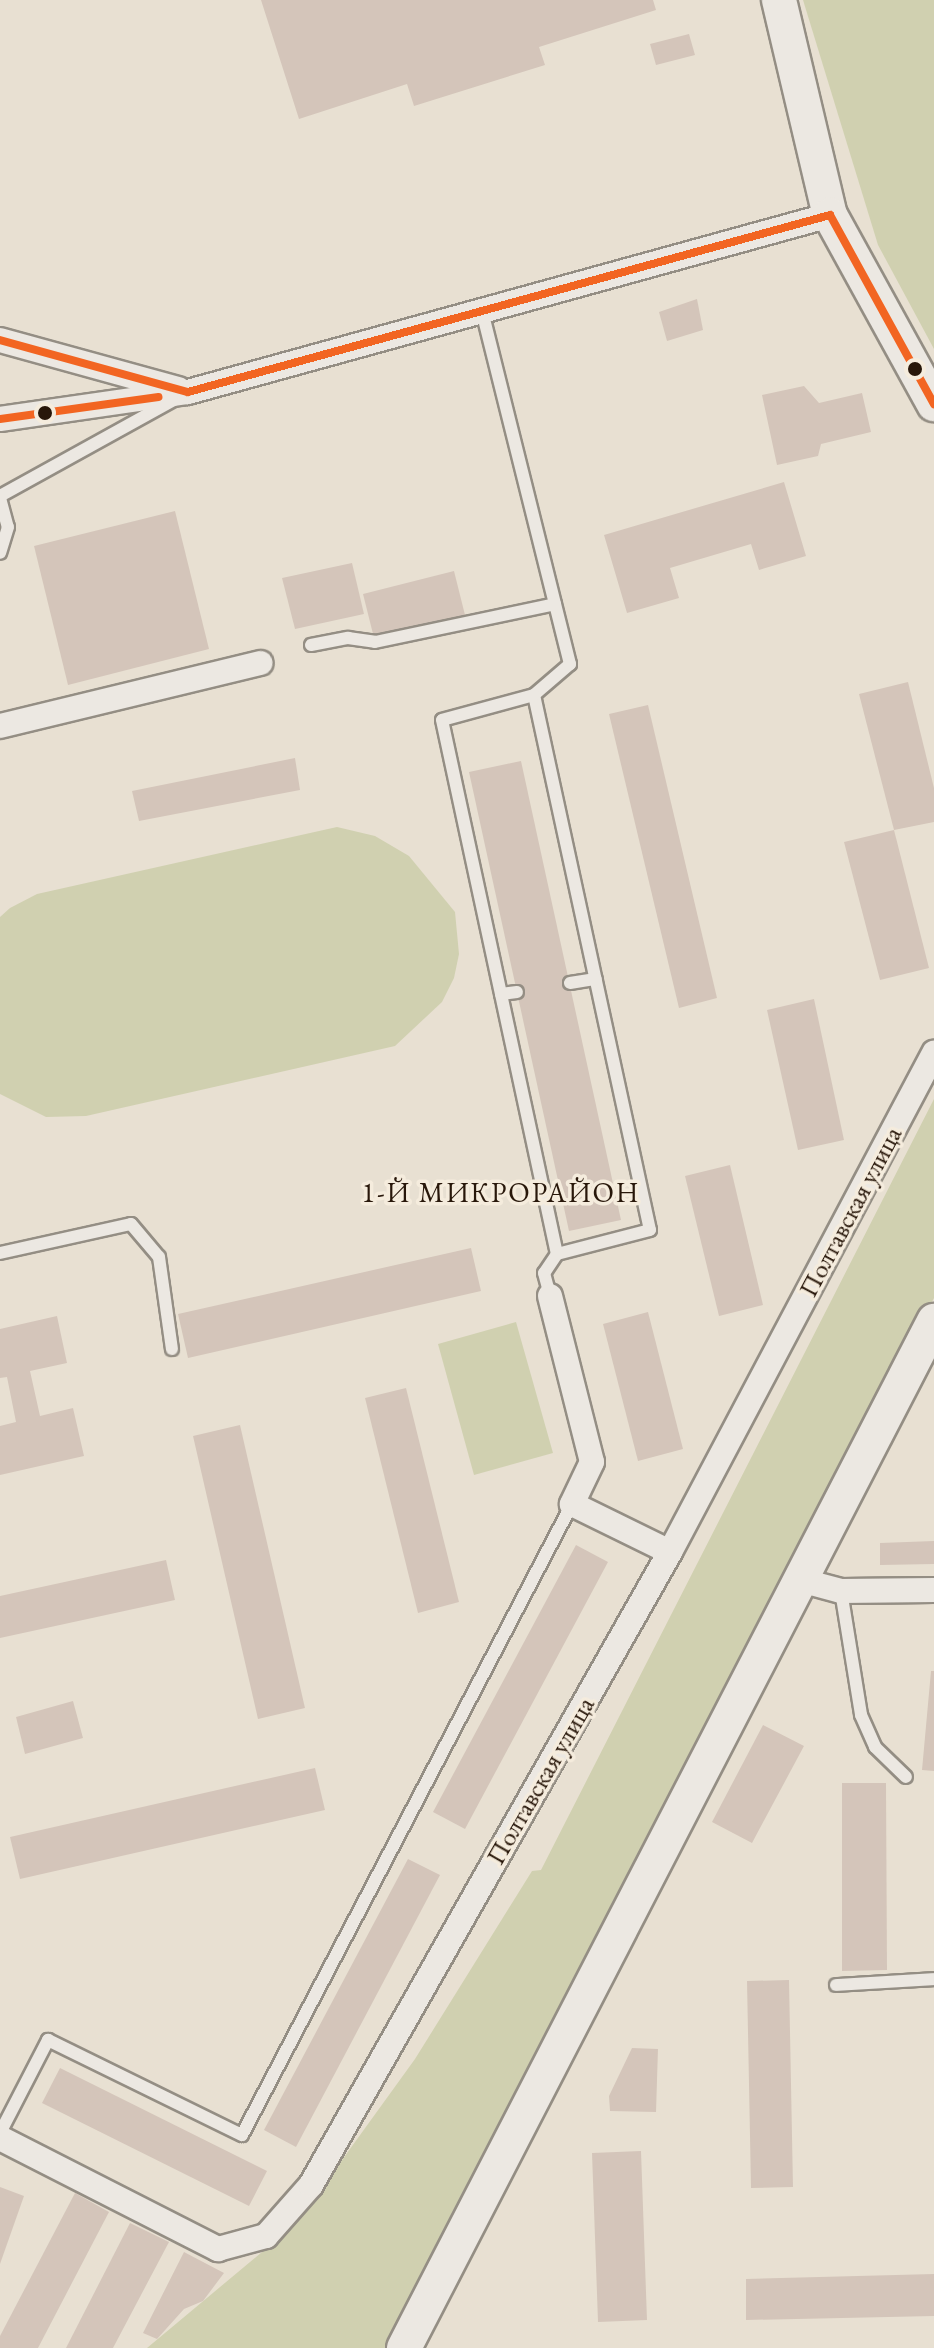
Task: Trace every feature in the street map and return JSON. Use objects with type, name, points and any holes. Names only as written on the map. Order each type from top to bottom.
[{"type":"street","points":[[779,0],[830,215],[934,404]]},
{"type":"street","points":[[0,419],[188,392],[830,215]]},
{"type":"street","points":[[0,340],[188,392]]},
{"type":"street","points":[[0,726],[261,663]]},
{"type":"street","name":"Полтавская улица","points":[[0,2136],[218,2249],[266,2236],[311,2185],[670,1552],[934,1053]]},
{"type":"street","points":[[550,1296],[592,1462],[572,1504],[670,1552]]},
{"type":"street","points":[[412,2346],[934,1321]]},
{"type":"street","points":[[800,1580],[841,1591],[934,1590]]},
{"type":"lane","points":[[482,311],[570,664],[534,695],[442,720],[557,1254]]},
{"type":"lane","points":[[0,553],[8,527],[0,497],[188,392]]},
{"type":"lane","points":[[311,645],[348,638],[375,642],[555,604]]},
{"type":"lane","points":[[534,695],[650,1230],[557,1254],[544,1273],[550,1296]]},
{"type":"lane","points":[[570,983],[596,979]]},
{"type":"lane","points":[[501,994],[517,992]]},
{"type":"lane","points":[[0,1253],[131,1224],[159,1257],[172,1349]]},
{"type":"lane","points":[[0,2136],[48,2040],[242,2135],[572,1504]]},
{"type":"lane","points":[[841,1591],[861,1715],[875,1747],[906,1777]]},
{"type":"lane","points":[[836,1985],[934,1979]]},
{"type":"green space","points":[[803,0],[934,0],[934,349],[878,245]]},
{"type":"green space","points":[[337,827],[375,836],[409,856],[455,912],[459,954],[454,978],[442,1002],[395,1046],[86,1116],[46,1117],[0,1094],[0,917],[10,908],[37,894]]},
{"type":"green space","points":[[934,1099],[934,1298],[573,1982],[390,2348],[147,2348],[268,2247],[316,2196],[415,2059],[532,1871],[541,1870]]},
{"type":"green space","points":[[516,1322],[553,1453],[474,1475],[438,1344]]},
{"type":"building","points":[[261,0],[653,0],[656,10],[539,47],[545,65],[414,106],[407,84],[299,119]]},
{"type":"building","points":[[689,34],[695,55],[656,65],[650,44]]},
{"type":"building","points":[[697,299],[703,330],[667,341],[659,312]]},
{"type":"building","points":[[804,386],[819,403],[862,393],[871,432],[821,444],[818,456],[777,465],[762,395]]},
{"type":"building","points":[[784,482],[806,556],[759,570],[751,544],[670,568],[679,598],[627,613],[604,535]]},
{"type":"building","points":[[175,511],[209,649],[68,685],[34,546]]},
{"type":"building","points":[[352,563],[364,614],[295,629],[282,578]]},
{"type":"building","points":[[454,571],[465,615],[374,638],[363,594]]},
{"type":"building","points":[[908,682],[934,788],[934,822],[894,830],[859,694]]},
{"type":"building","points":[[648,705],[717,998],[679,1008],[609,714]]},
{"type":"building","points":[[295,758],[300,790],[139,821],[132,791]]},
{"type":"building","points":[[521,761],[621,1220],[569,1231],[469,772]]},
{"type":"building","points":[[894,830],[929,968],[880,980],[844,842]]},
{"type":"building","points":[[814,999],[844,1140],[798,1150],[767,1010]]},
{"type":"building","points":[[730,1165],[763,1305],[719,1316],[685,1176]]},
{"type":"building","points":[[471,1248],[481,1291],[188,1358],[178,1314]]},
{"type":"building","points":[[648,1312],[683,1449],[638,1461],[603,1324]]},
{"type":"building","points":[[57,1316],[67,1363],[30,1371],[40,1416],[73,1408],[84,1456],[0,1475],[0,1426],[16,1422],[7,1377],[0,1378],[0,1329]]},
{"type":"building","points":[[406,1388],[459,1602],[418,1613],[365,1398]]},
{"type":"building","points":[[240,1425],[305,1708],[258,1719],[193,1436]]},
{"type":"building","points":[[934,1541],[934,1564],[880,1565],[880,1543]]},
{"type":"building","points":[[576,1545],[608,1562],[465,1829],[433,1812]]},
{"type":"building","points":[[166,1560],[175,1600],[0,1638],[0,1596]]},
{"type":"building","points":[[931,1671],[934,1671],[934,1771],[922,1770]]},
{"type":"building","points":[[73,1701],[83,1738],[25,1754],[16,1717]]},
{"type":"building","points":[[763,1725],[804,1746],[752,1843],[712,1822]]},
{"type":"building","points":[[315,1768],[325,1810],[20,1879],[10,1837]]},
{"type":"building","points":[[842,1783],[886,1783],[887,1970],[842,1971]]},
{"type":"building","points":[[408,1859],[440,1875],[296,2147],[264,2130]]},
{"type":"building","points":[[789,1980],[793,2187],[751,2188],[747,1981]]},
{"type":"building","points":[[632,2048],[658,2049],[656,2112],[610,2111],[609,2096]]},
{"type":"building","points":[[60,2068],[267,2171],[249,2206],[42,2103]]},
{"type":"building","points":[[641,2151],[647,2320],[598,2322],[592,2153]]},
{"type":"building","points":[[0,2187],[24,2196],[0,2264]]},
{"type":"building","points":[[75,2193],[109,2212],[38,2348],[0,2348],[0,2336]]},
{"type":"building","points":[[130,2223],[169,2242],[113,2348],[66,2348]]},
{"type":"building","points":[[184,2252],[224,2273],[203,2301],[184,2309],[157,2339],[143,2333]]},
{"type":"building","points":[[934,2274],[934,2316],[746,2320],[746,2279]]},
{"type":"transit line","points":[[830,215],[934,404]]},
{"type":"transit line","points":[[0,340],[188,392],[830,215]]},
{"type":"transit line","points":[[0,419],[158,397]]},
{"type":"district","name":"1-Й МИКРОРАЙОН","points":[[501,1192]]}]
